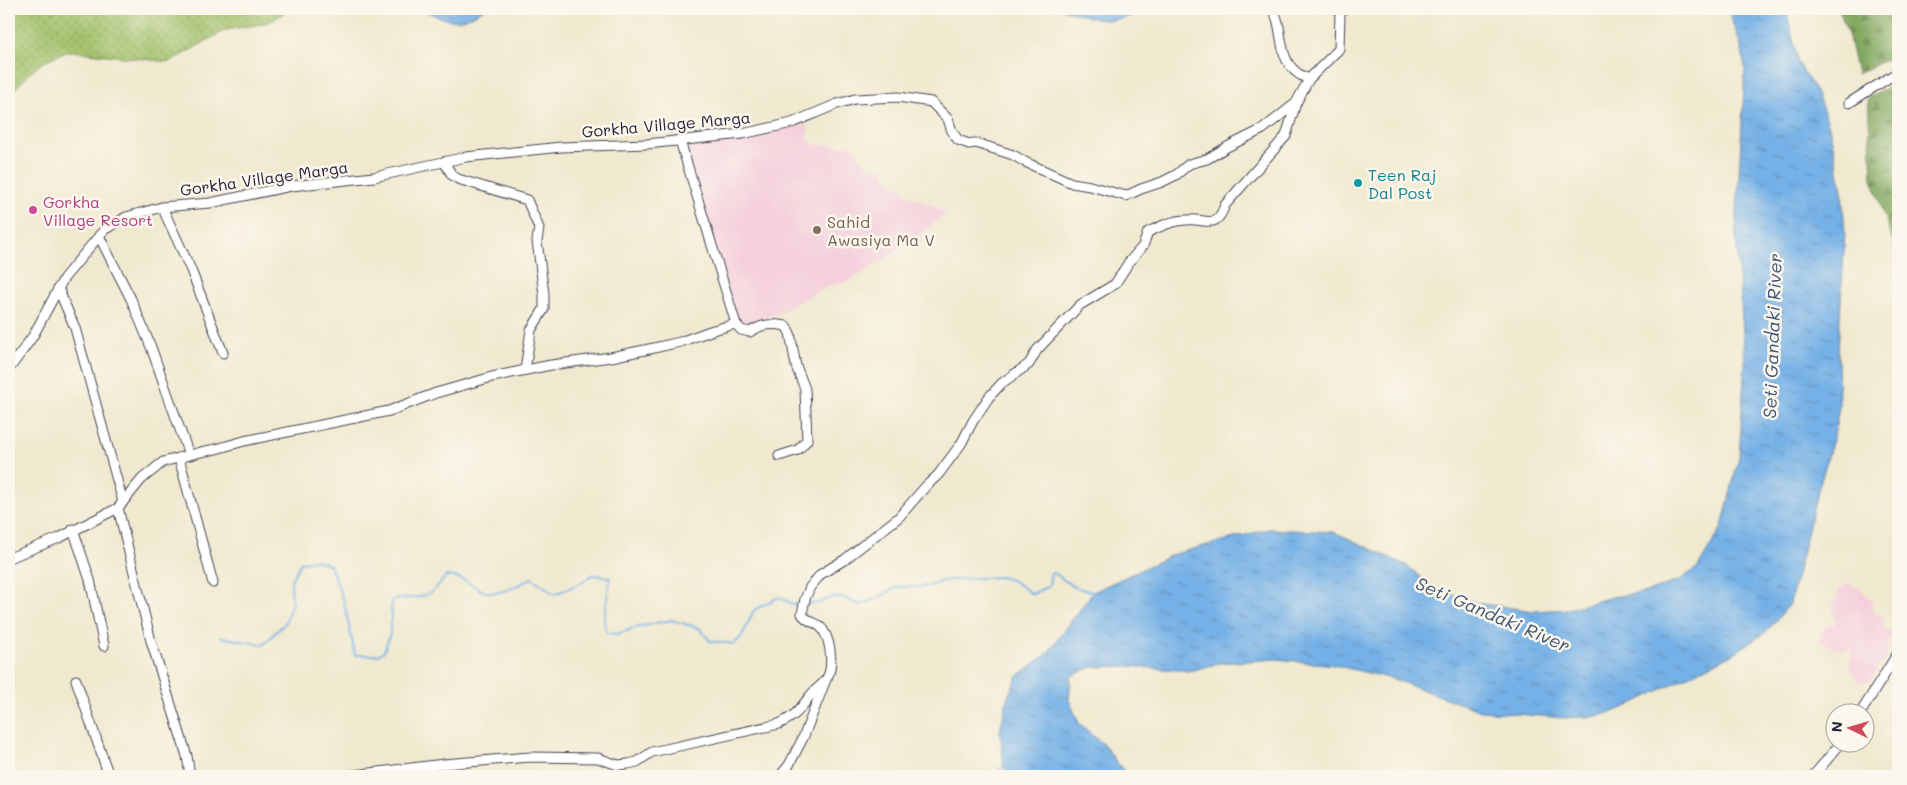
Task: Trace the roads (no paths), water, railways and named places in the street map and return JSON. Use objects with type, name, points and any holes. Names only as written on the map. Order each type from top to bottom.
[{"type":"street","points":[[1273,9],[1276,14],[1287,62],[1295,71],[1309,79]]},
{"type":"street","name":"Gorkha Village Marga","points":[[9,369],[33,336],[58,288],[104,230],[126,217],[162,207],[210,203],[312,183],[374,177],[466,158],[561,147],[647,144],[742,134],[792,123],[837,104],[855,99],[898,97],[931,102],[948,119],[952,131],[958,140],[969,144],[976,143],[1013,154],[1032,166],[1072,183],[1126,196],[1162,182],[1176,175],[1189,164],[1207,159],[1264,129],[1296,103],[1309,79],[1339,49],[1340,13],[1344,9]]},
{"type":"street","points":[[1849,104],[1898,72]]},
{"type":"street","points":[[784,774],[803,738],[825,682],[830,663],[828,642],[822,629],[816,624],[807,621],[802,614],[804,599],[810,587],[821,574],[844,560],[899,517],[938,475],[961,444],[966,432],[989,397],[1002,383],[1028,364],[1037,350],[1080,305],[1115,284],[1129,262],[1143,246],[1148,232],[1160,226],[1186,220],[1213,222],[1221,217],[1225,205],[1286,136],[1296,103]]},
{"type":"street","points":[[678,140],[681,144],[736,324],[741,330],[750,332],[760,325],[775,324],[786,326],[790,333],[796,366],[805,389],[807,440],[798,450],[779,456]]},
{"type":"street","points":[[444,162],[452,175],[458,179],[527,200],[537,221],[539,228],[537,241],[542,273],[544,309],[531,330],[524,370]]},
{"type":"street","points":[[162,207],[191,270],[223,353]]},
{"type":"street","points":[[99,236],[131,299],[151,347],[189,455]]},
{"type":"street","points":[[58,288],[75,328],[121,505],[151,642],[187,756],[190,776]]},
{"type":"street","points":[[9,558],[59,538],[121,505],[142,479],[163,462],[244,441],[389,412],[436,393],[524,370],[654,348],[680,342],[736,324]]},
{"type":"street","points":[[179,458],[213,583]]},
{"type":"street","points":[[73,530],[90,580],[104,646]]},
{"type":"street","points":[[1867,702],[1898,654]]},
{"type":"street","points":[[76,680],[109,776]]},
{"type":"street","points":[[346,776],[444,764],[530,757],[598,758],[618,765],[628,764],[637,762],[652,752],[779,724],[794,717],[810,695],[825,682]]},
{"type":"street","points":[[1813,776],[1833,752]]},
{"type":"water","points":[[420,9],[485,9],[466,18],[452,20]]},
{"type":"water","points":[[1062,9],[1152,9],[1125,18],[1104,20]]},
{"type":"water","name":"Seti Gandaki River","points":[[1727,9],[1786,9],[1798,62],[1817,94],[1829,126],[1842,190],[1845,234],[1838,352],[1839,407],[1834,436],[1815,501],[1790,604],[1766,632],[1733,654],[1626,707],[1600,716],[1564,718],[1481,711],[1393,679],[1334,665],[1277,659],[1220,663],[1189,671],[1128,666],[1092,667],[1071,676],[1069,700],[1079,723],[1106,747],[1121,768],[1131,776],[1009,776],[1004,767],[1000,731],[1008,696],[1018,676],[1047,654],[1093,592],[1174,554],[1268,529],[1334,532],[1406,565],[1433,587],[1478,603],[1533,611],[1568,609],[1612,597],[1647,592],[1680,580],[1698,567],[1722,527],[1739,457],[1745,362],[1736,231],[1745,68],[1741,45]]},
{"type":"waterway","points":[[221,637],[263,645],[285,623],[292,603],[291,580],[301,562],[317,560],[330,565],[344,602],[355,655],[378,655],[384,651],[390,634],[392,600],[428,594],[446,576],[462,579],[483,591],[489,592],[515,587],[532,578],[555,594],[581,583],[592,575],[603,576],[610,578],[604,622],[607,633],[618,634],[634,628],[671,620],[699,628],[710,641],[734,644],[742,636],[754,610],[779,597],[792,604],[800,604]]},
{"type":"waterway","points":[[807,604],[819,603],[832,597],[844,598],[860,605],[880,597],[897,587],[930,586],[941,581],[977,578],[1001,577],[1014,581],[1032,594],[1049,586],[1051,573],[1056,574],[1072,586],[1095,593]]},
{"type":"waterway","points":[[992,776],[1005,765]]},
{"type":"place","name":"Teen Raj Dal Post","points":[[1358,183]]},
{"type":"place","name":"Gorkha Village Resort","points":[[33,210]]},
{"type":"place","name":"Sahid Awasiya Ma V","points":[[817,230]]}]
